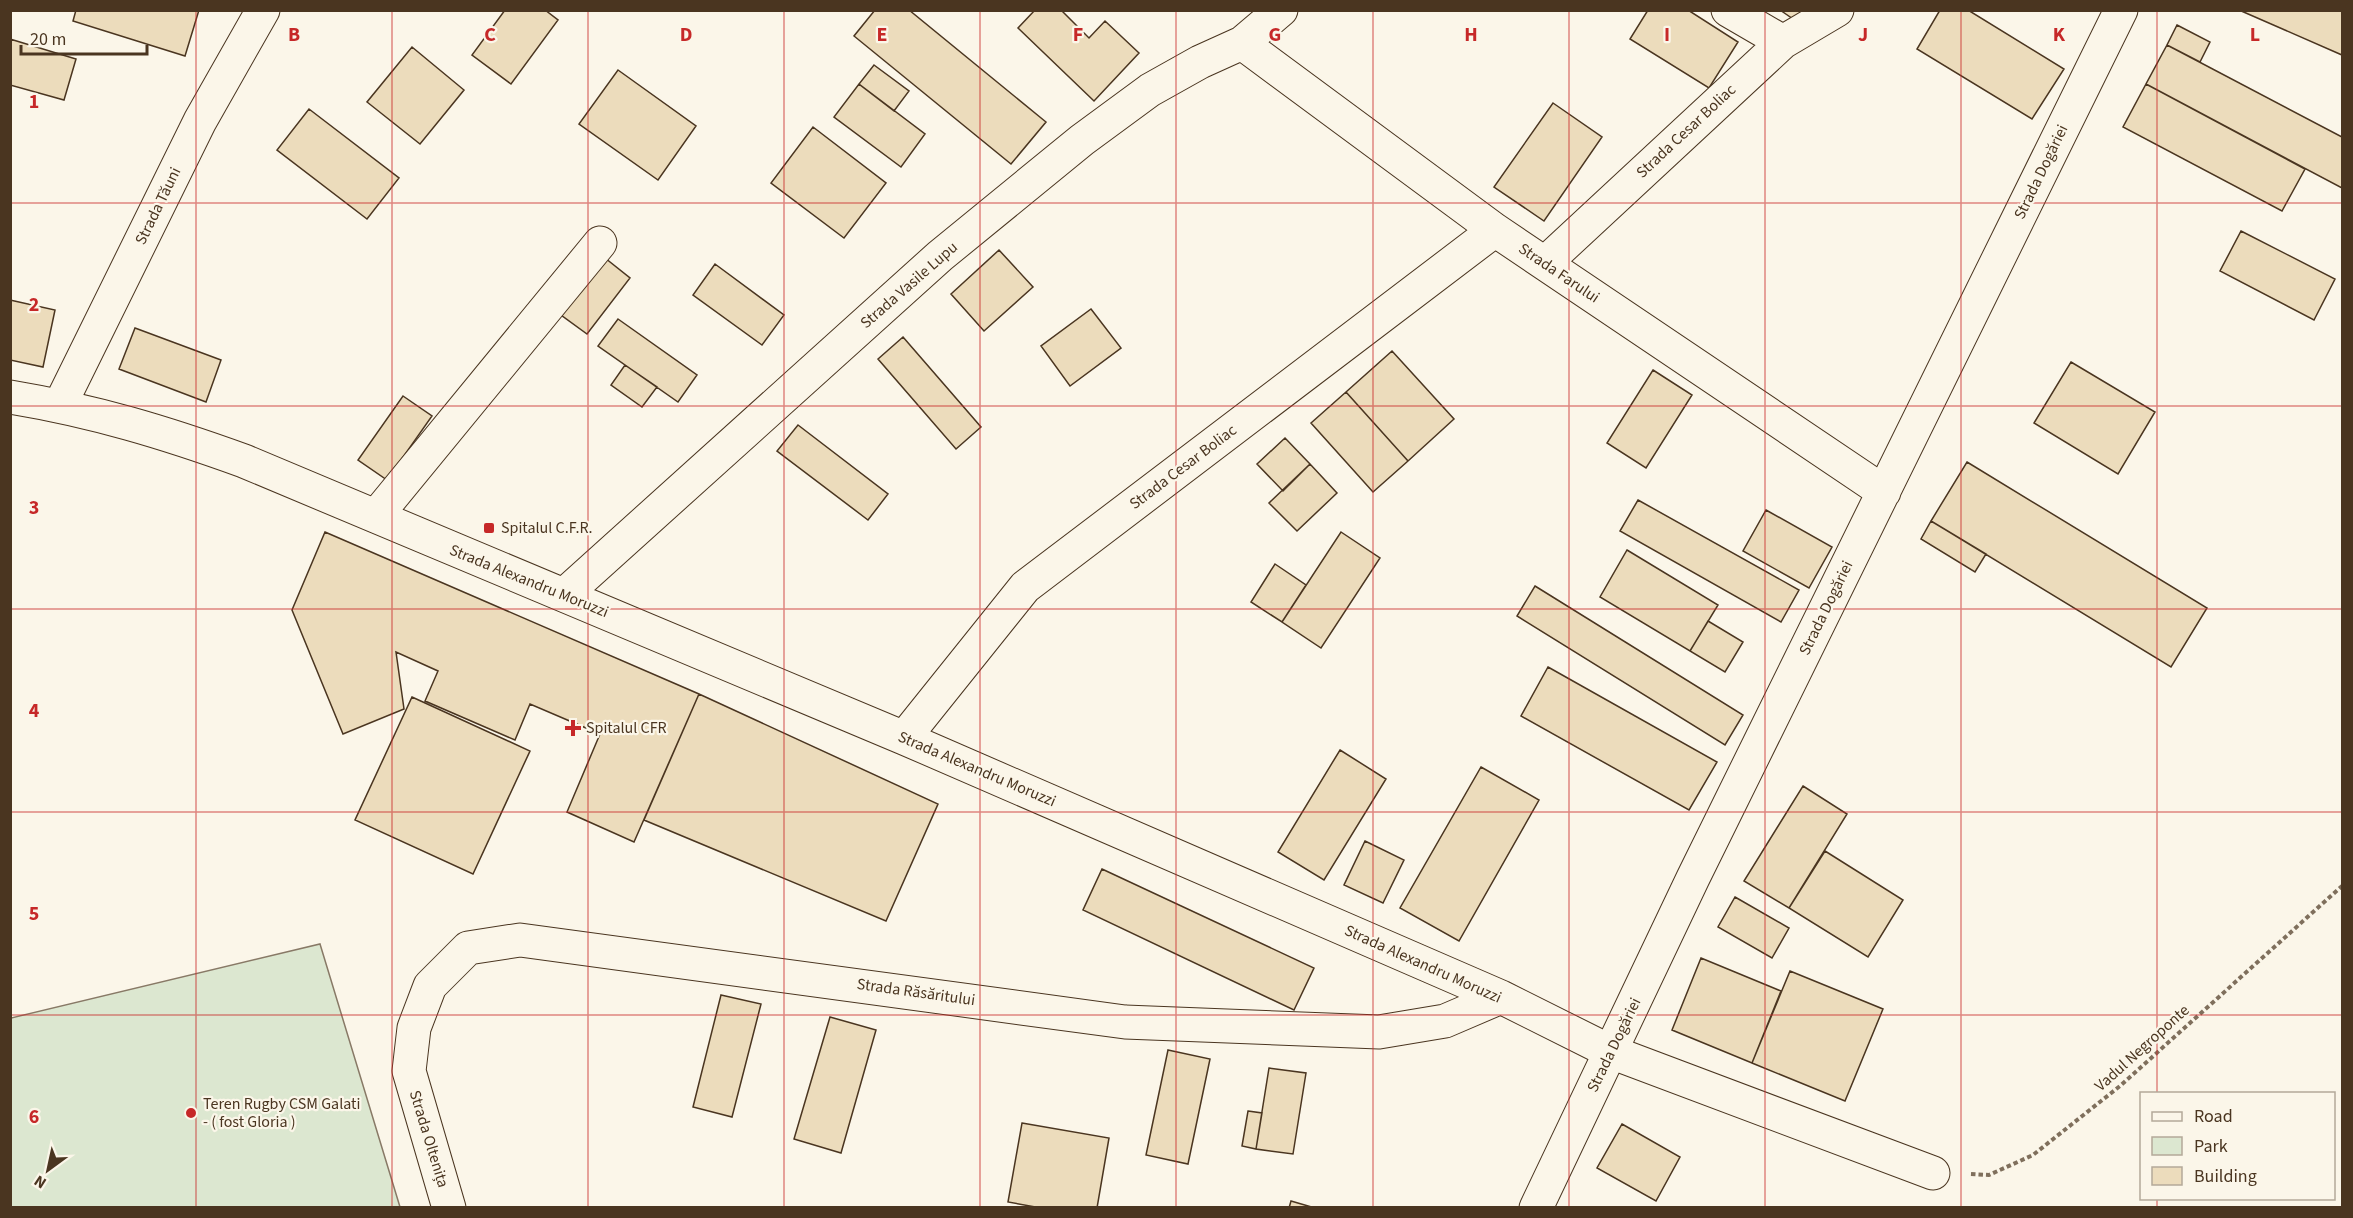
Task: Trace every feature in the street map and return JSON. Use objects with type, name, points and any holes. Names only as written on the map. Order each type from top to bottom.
[{"type":"street","name":"Strada Tăuni","points":[[60,405],[200,121],[263,10]]},
{"type":"street","name":"Strada Vasile Lupu","points":[[564,595],[940,256],[1073,147],[1150,90],[1200,62],[1242,43],[1281,10]]},
{"type":"street","points":[[1728,10],[1783,42]]},
{"type":"street","name":"Strada Cesar Boliac","points":[[1545,263],[1783,42],[1837,10]]},
{"type":"street","name":"Strada Dogăriei","points":[[1536,1208],[1693,878],[1884,492],[2112,14]]},
{"type":"street","name":"Strada Farului","points":[[1242,43],[1495,230],[1884,492]]},
{"type":"street","name":"Strada Cesar Boliac","points":[[904,738],[1025,587],[1495,230]]},
{"type":"street","points":[[376,516],[600,243]]},
{"type":"street","name":"Strada Alexandru Moruzzi","points":[[10,397],[60,405],[154,429],[244,461],[904,738],[1501,998],[1611,1052],[1933,1173]]},
{"type":"street","name":"Strada Răsăritului","points":[[409,1071],[414,1028],[430,986],[468,948],[520,940],[1125,1022],[1378,1032],[1445,1021],[1501,998]]},
{"type":"street","name":"Strada Oltenița","points":[[409,1071],[449,1208]]},
{"type":"path","name":"Vadul Negroponte","points":[[1933,1173],[1989,1175],[2033,1155],[2120,1086],[2237,978],[2343,886]]},
{"type":"green space","name":"Teren Rugby CSM Galati - ( fost Gloria )","points":[[320,944],[400,1207],[11,1207],[11,1018]]},
{"type":"building","points":[[76,10],[199,10],[185,56],[73,21]]},
{"type":"building","points":[[505,10],[545,10],[558,20],[511,84],[472,55]]},
{"type":"building","points":[[875,10],[909,10],[1046,122],[1011,164],[854,36]]},
{"type":"building","points":[[1035,10],[1061,10],[1089,38],[1105,21],[1139,53],[1094,101],[1018,28]]},
{"type":"building","points":[[1648,10],[1688,10],[1738,42],[1709,88],[1630,39]]},
{"type":"building","points":[[1780,10],[1808,10],[1799,23]]},
{"type":"building","points":[[1940,10],[1968,10],[2064,69],[2032,119],[1917,49]]},
{"type":"building","points":[[2239,10],[2342,10],[2342,55]]},
{"type":"building","points":[[2177,25],[2210,42],[2200,62],[2167,45]]},
{"type":"building","points":[[10,39],[76,59],[64,100],[10,85]]},
{"type":"building","points":[[2167,45],[2342,137],[2342,188],[2146,84]]},
{"type":"building","points":[[412,47],[464,90],[420,144],[367,102]]},
{"type":"building","points":[[874,65],[909,91],[894,111],[859,84]]},
{"type":"building","points":[[618,70],[696,126],[658,180],[579,124]]},
{"type":"building","points":[[859,84],[925,134],[901,167],[834,117]]},
{"type":"building","points":[[2146,84],[2305,169],[2282,211],[2123,127]]},
{"type":"building","points":[[1553,103],[1602,137],[1544,221],[1494,187]]},
{"type":"building","points":[[309,109],[399,178],[367,219],[277,150]]},
{"type":"building","points":[[813,127],[886,183],[844,238],[771,183]]},
{"type":"building","points":[[2241,231],[2335,279],[2314,320],[2220,271]]},
{"type":"building","points":[[999,250],[1033,287],[984,331],[951,294]]},
{"type":"building","points":[[605,258],[630,278],[587,334],[561,315]]},
{"type":"building","points":[[715,264],[784,315],[762,345],[693,295]]},
{"type":"building","points":[[10,300],[55,310],[43,367],[10,360]]},
{"type":"building","points":[[1091,309],[1121,348],[1070,386],[1041,346]]},
{"type":"building","points":[[618,319],[697,375],[678,402],[598,346]]},
{"type":"building","points":[[135,328],[221,360],[206,402],[119,369]]},
{"type":"building","points":[[903,337],[981,427],[956,449],[878,359]]},
{"type":"building","points":[[1392,351],[1454,419],[1408,461],[1346,392]]},
{"type":"building","points":[[2071,362],[2155,412],[2118,474],[2034,423]]},
{"type":"building","points":[[625,365],[657,387],[642,407],[611,385]]},
{"type":"building","points":[[1653,370],[1692,395],[1646,468],[1607,443]]},
{"type":"building","points":[[1346,392],[1408,461],[1373,492],[1311,423]]},
{"type":"building","points":[[403,396],[432,416],[387,480],[358,460]]},
{"type":"building","points":[[798,425],[888,494],[868,520],[777,451]]},
{"type":"building","points":[[1285,438],[1310,464],[1283,491],[1257,464]]},
{"type":"building","points":[[1967,462],[2207,608],[2171,667],[1931,521]]},
{"type":"building","points":[[1310,464],[1337,493],[1297,531],[1269,503]]},
{"type":"building","points":[[1638,500],[1799,590],[1781,622],[1620,531]]},
{"type":"building","points":[[1766,510],[1832,547],[1809,588],[1743,551]]},
{"type":"building","points":[[1931,521],[1986,554],[1975,572],[1921,539]]},
{"type":"building","points":[[325,532],[699,694],[634,842],[567,812],[600,734],[530,704],[515,740],[425,701],[438,671],[396,652],[404,709],[343,734],[292,610]]},
{"type":"building","points":[[1341,532],[1380,558],[1321,648],[1282,622]]},
{"type":"building","points":[[1627,550],[1718,605],[1690,651],[1600,597]]},
{"type":"building","points":[[1275,564],[1306,585],[1282,622],[1251,602]]},
{"type":"building","points":[[1535,586],[1743,715],[1725,745],[1517,616]]},
{"type":"building","points":[[1708,621],[1743,642],[1725,672],[1690,651]]},
{"type":"building","points":[[1548,667],[1717,762],[1689,810],[1521,716]]},
{"type":"building","points":[[699,694],[938,804],[886,921],[644,820]]},
{"type":"building","points":[[412,697],[530,751],[473,874],[355,820]]},
{"type":"building","points":[[1340,750],[1386,779],[1324,880],[1278,852]]},
{"type":"building","points":[[1481,767],[1539,800],[1459,941],[1400,908]]},
{"type":"building","points":[[1803,786],[1847,814],[1789,908],[1744,881]]},
{"type":"building","points":[[1365,841],[1404,860],[1383,903],[1344,885]]},
{"type":"building","points":[[1825,851],[1903,900],[1868,957],[1789,908]]},
{"type":"building","points":[[1102,869],[1314,968],[1294,1010],[1083,910]]},
{"type":"building","points":[[1735,897],[1789,928],[1772,958],[1718,927]]},
{"type":"building","points":[[1701,958],[1781,991],[1752,1063],[1672,1030]]},
{"type":"building","points":[[1790,971],[1883,1009],[1845,1101],[1752,1063]]},
{"type":"building","points":[[721,995],[761,1004],[732,1117],[693,1107]]},
{"type":"building","points":[[830,1017],[876,1030],[841,1153],[794,1139]]},
{"type":"building","points":[[1168,1050],[1210,1059],[1188,1164],[1146,1155]]},
{"type":"building","points":[[1269,1068],[1306,1073],[1293,1154],[1256,1149]]},
{"type":"building","points":[[1248,1111],[1262,1113],[1256,1149],[1242,1146]]},
{"type":"building","points":[[1022,1123],[1109,1138],[1097,1208],[1041,1208],[1008,1202]]},
{"type":"building","points":[[1622,1124],[1680,1157],[1656,1201],[1597,1168]]},
{"type":"building","points":[[1291,1201],[1315,1208],[1289,1208]]},
{"type":"place","name":"Spitalul C.F.R.","points":[[489,528]]},
{"type":"place","name":"Spitalul CFR","points":[[573,728]]},
{"type":"place","name":"Teren Rugby CSM Galati - ( fost Gloria )","points":[[191,1113]]}]
